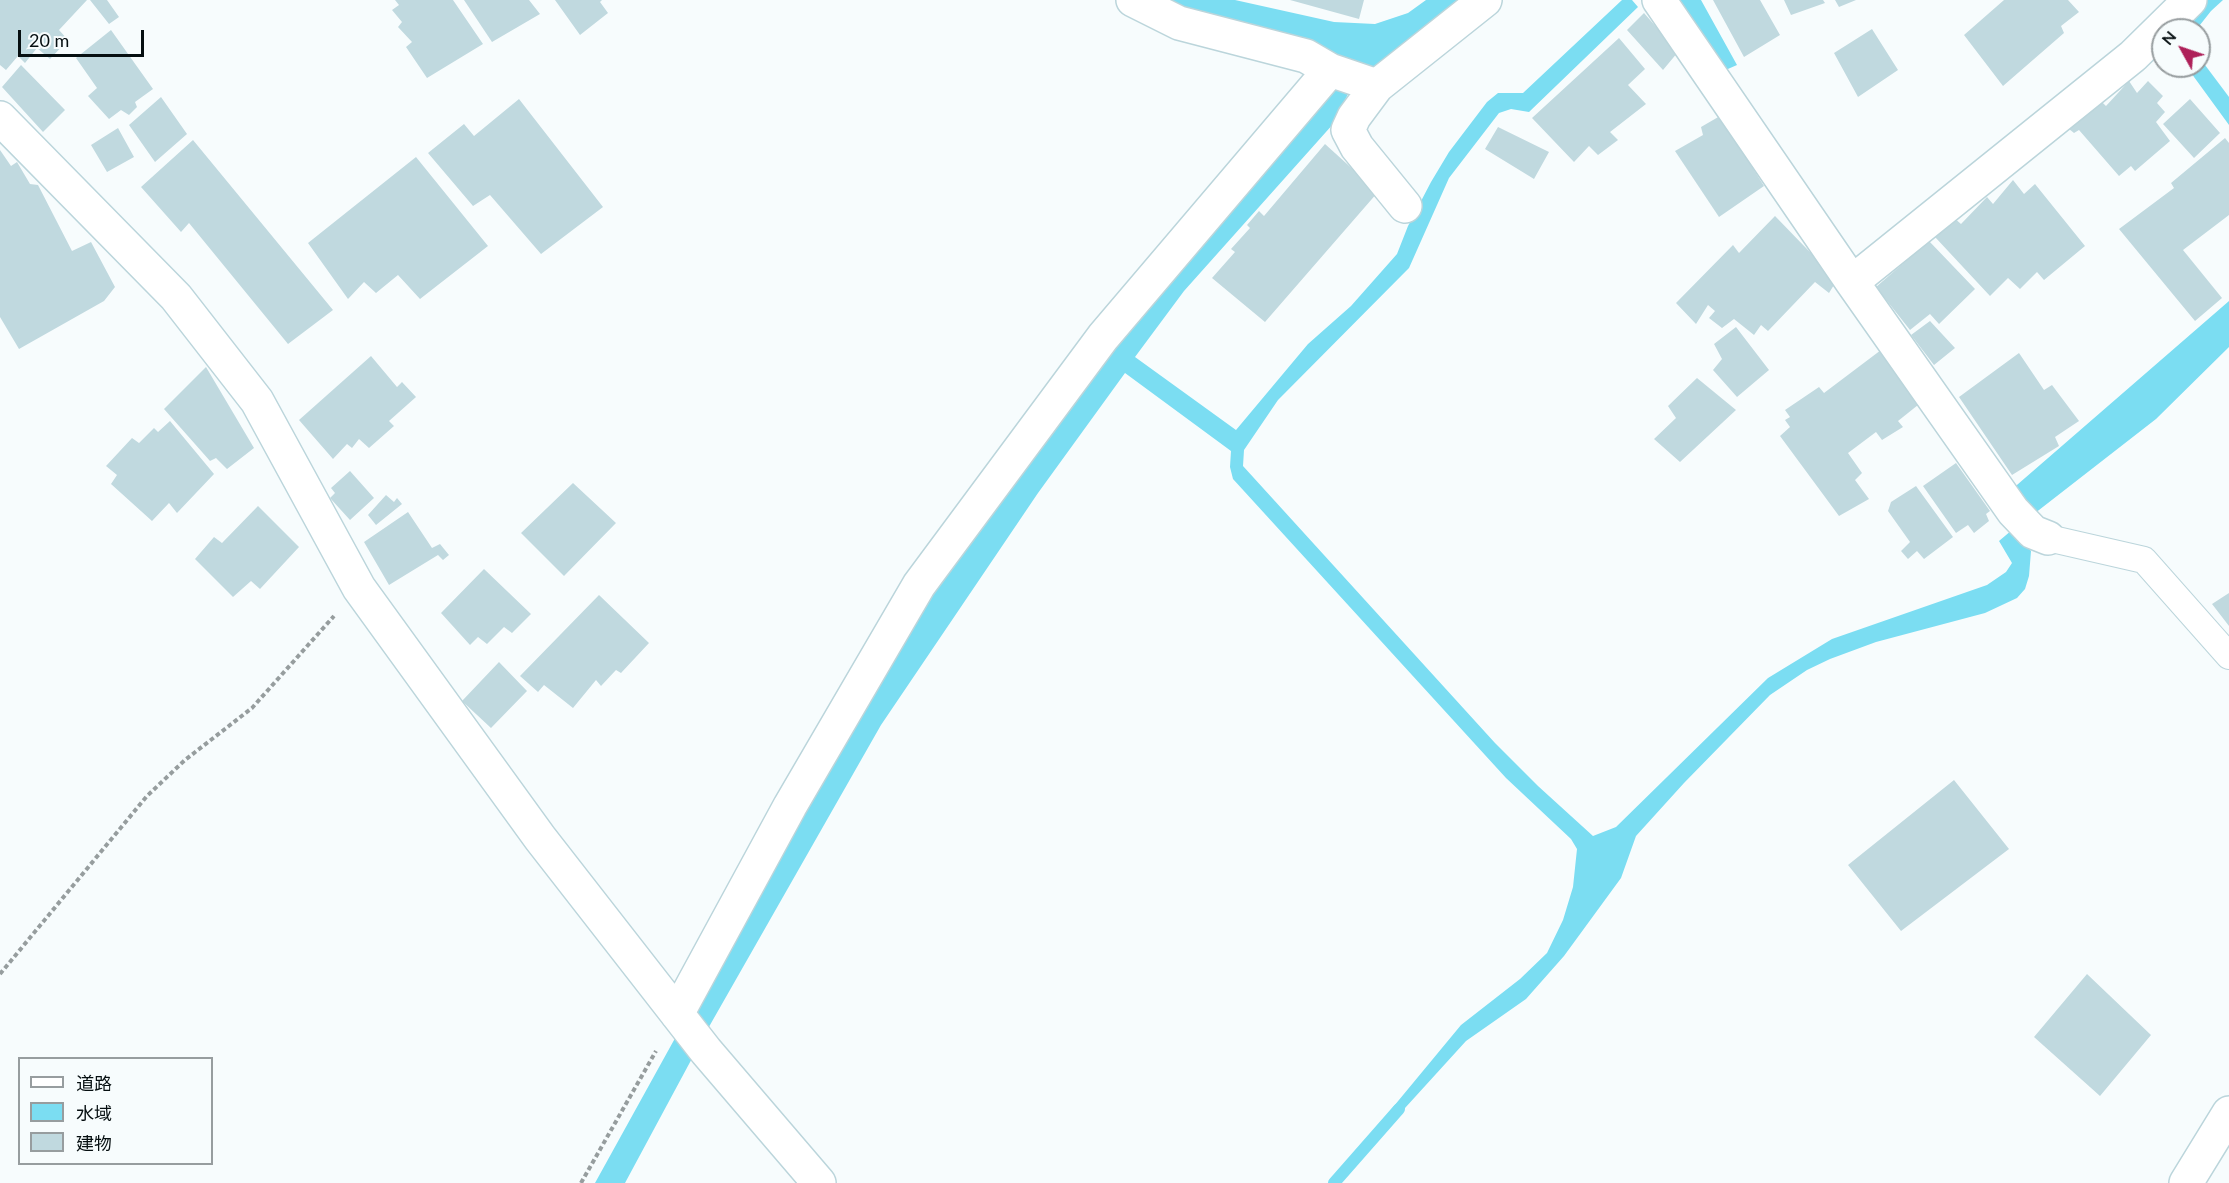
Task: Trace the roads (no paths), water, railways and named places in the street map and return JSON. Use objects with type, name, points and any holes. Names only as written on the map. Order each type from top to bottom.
[{"type":"street","points":[[1133,0],[1179,23],[1306,56],[1330,70],[1376,85]]},
{"type":"street","points":[[1405,206],[1357,147],[1348,130],[1376,85],[1485,0]]},
{"type":"street","points":[[1659,0],[1852,282],[2019,518],[2033,532],[2048,538]]},
{"type":"street","points":[[1852,282],[2133,56],[2190,0]]},
{"type":"street","points":[[678,1015],[790,806],[919,585],[1103,337],[1330,70]]},
{"type":"street","points":[[0,118],[176,297],[257,401],[358,588],[540,838],[706,1052],[819,1183]]},
{"type":"street","points":[[2186,1183],[2229,1113]]},
{"type":"lane","points":[[2048,538],[2144,560],[2229,656]]},
{"type":"water","points":[[1156,0],[1235,0],[1334,22],[1375,24],[1408,13],[1426,0],[1465,0],[1348,94],[1334,123],[1184,291],[1135,357],[1236,430],[1308,344],[1351,306],[1397,254],[1408,226],[1431,182],[1449,152],[1487,102],[1498,93],[1523,93],[1622,0],[1632,0],[1638,7],[1529,112],[1511,109],[1499,113],[1449,178],[1409,268],[1278,400],[1244,450],[1243,466],[1495,743],[1593,836],[1616,827],[1768,678],[1832,639],[1987,585],[2006,572],[2012,563],[1999,541],[2012,530],[2031,551],[2029,576],[2025,589],[2017,598],[1985,613],[1876,642],[1830,659],[1807,670],[1770,695],[1636,836],[1621,878],[1564,956],[1526,999],[1466,1041],[1395,1119],[1389,1120],[1389,1112],[1461,1025],[1520,979],[1547,953],[1563,920],[1573,887],[1577,849],[1571,839],[1506,778],[1233,479],[1230,467],[1231,451],[1125,373],[1038,493],[881,725],[710,1025],[625,1183],[595,1183],[805,803],[923,605],[1098,363],[1332,79]]},
{"type":"water","points":[[1673,0],[1701,0],[1737,65],[1721,72]]},
{"type":"water","points":[[2197,0],[2223,0],[2205,18],[2180,18]]},
{"type":"water","points":[[2211,73],[2229,97],[2229,125],[2195,78],[2211,78]]},
{"type":"water","points":[[2229,301],[2229,347],[2156,419],[2030,517],[2010,491]]},
{"type":"waterway","points":[[1334,1183],[1399,1109]]}]
